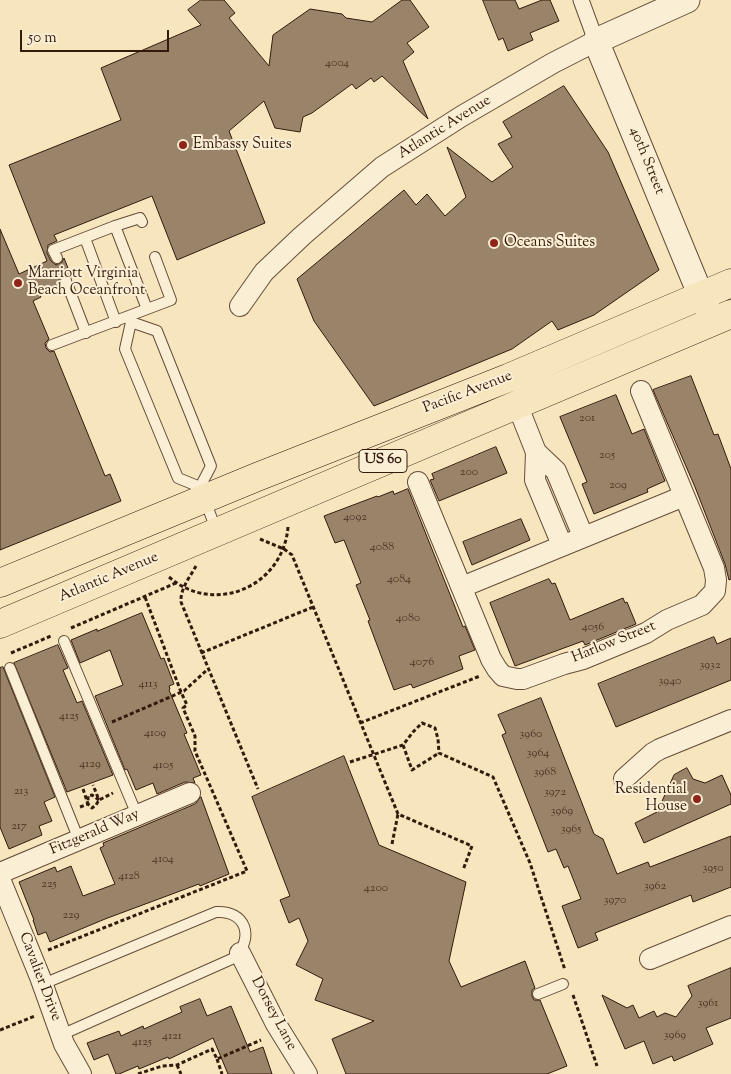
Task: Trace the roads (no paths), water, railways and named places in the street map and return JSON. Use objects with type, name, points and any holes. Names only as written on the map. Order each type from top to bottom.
[{"type":"highway","name":"Pacific Avenue","points":[[202,493],[508,378],[731,283]]},
{"type":"highway","name":"Pacific Avenue","points":[[217,532],[722,317]]},
{"type":"highway","name":"US 60","points":[[0,583],[202,493]]},
{"type":"highway","name":"Atlantic Avenue","points":[[0,624],[217,532]]},
{"type":"street","name":"40th Street","points":[[581,0],[596,41],[701,296],[722,317]]},
{"type":"street","name":"Atlantic Avenue","points":[[240,306],[264,272],[302,236],[382,167],[462,116],[553,63],[596,41],[687,0]]},
{"type":"street","name":"Harlow Street","points":[[462,587],[497,669],[503,676],[509,678],[523,678],[582,660],[646,633],[667,620],[702,605],[709,599],[715,591],[715,574],[641,391]]},
{"type":"street","points":[[517,404],[536,452],[536,480],[562,545]]},
{"type":"street","points":[[536,452],[556,471],[583,536]]},
{"type":"street","points":[[418,482],[462,587],[684,496]]},
{"type":"street","points":[[624,779],[653,753],[731,720]]},
{"type":"street","name":"Fitzgerald Way","points":[[0,873],[190,793]]},
{"type":"street","name":"Cavalier Drive","points":[[0,879],[61,1035],[81,1074]]},
{"type":"street","points":[[650,959],[731,926]]},
{"type":"street","name":"Dorsey Lane","points":[[240,953],[276,1024],[307,1074]]},
{"type":"lane","points":[[57,258],[53,250],[140,218],[142,222]]},
{"type":"lane","points":[[115,226],[147,310]]},
{"type":"lane","points":[[85,238],[116,322]]},
{"type":"lane","points":[[52,345],[116,322],[130,319],[171,300],[155,257]]},
{"type":"lane","points":[[66,281],[86,333]]},
{"type":"lane","points":[[130,319],[157,331],[211,466],[202,493]]},
{"type":"lane","points":[[130,319],[124,349],[178,478],[202,493],[217,532]]},
{"type":"lane","points":[[64,636],[137,815]]},
{"type":"lane","points":[[10,668],[79,840]]},
{"type":"lane","points":[[42,984],[216,912],[226,911],[234,914],[244,926],[246,935],[240,953],[234,958],[61,1035]]},
{"type":"lane","points":[[538,994],[563,984]]},
{"type":"place","name":"Embassy Suites","points":[[183,145]]},
{"type":"place","name":"Oceans Suites","points":[[494,243]]},
{"type":"place","name":"Marriott Virginia Beach Oceanfront","points":[[18,283]]},
{"type":"place","name":"Residential House","points":[[697,799]]}]
